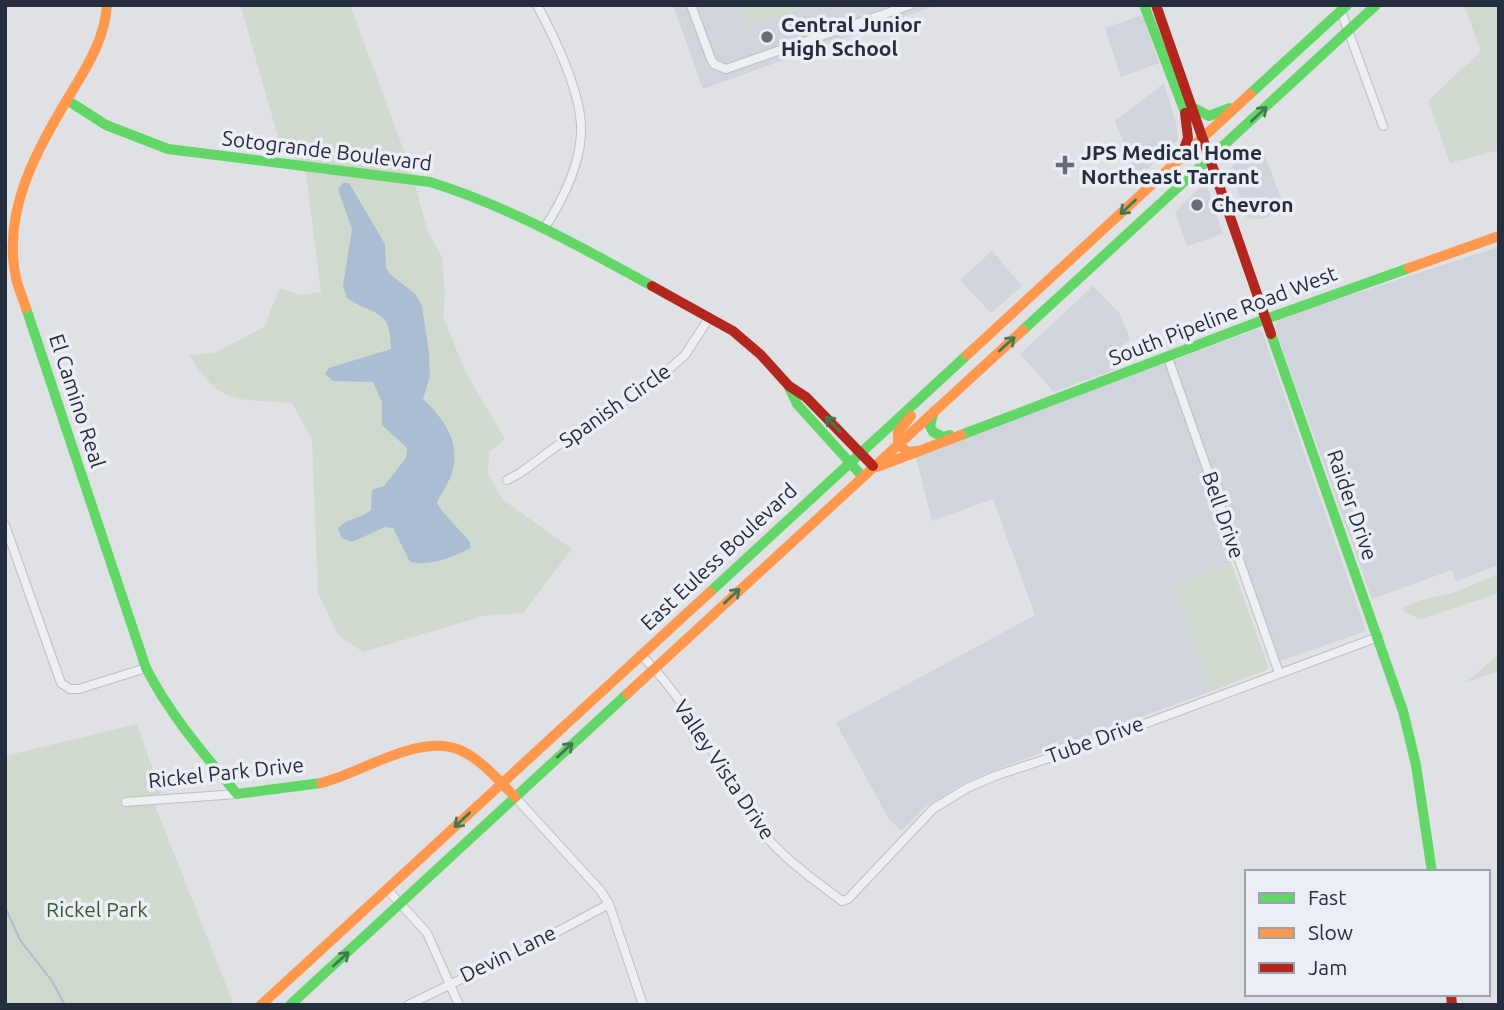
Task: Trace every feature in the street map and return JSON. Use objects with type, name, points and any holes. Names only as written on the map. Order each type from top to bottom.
[{"type":"main road","name":"El Camino Real","points":[[107,5],[107,16],[96,50],[46,135],[22,184],[11,219],[10,253],[146,668],[167,709],[237,794]]},
{"type":"main road","name":"Raider Drive","points":[[1144,5],[1172,65],[1208,159],[1403,711],[1416,765],[1432,870]]},
{"type":"main road","name":"Raider Drive","points":[[1156,5],[1172,65]]},
{"type":"main road","name":"East Euless Boulevard","points":[[290,1005],[1376,5]]},
{"type":"main road","points":[[1180,159],[1188,138],[1189,110],[1214,115],[1245,99],[1344,8]]},
{"type":"main road","name":"East Euless Boulevard","points":[[261,1005],[1245,99]]},
{"type":"main road","name":"Sotogrande Boulevard","points":[[67,100],[106,125],[168,149],[430,182],[513,213],[733,331],[761,355],[789,386],[806,397],[860,453],[868,471]]},
{"type":"main road","name":"South Pipeline Road West","points":[[868,471],[1266,319],[1499,236]]},
{"type":"main road","points":[[1035,292],[1048,306]]},
{"type":"main road","points":[[919,451],[907,452],[898,443],[898,432],[935,391],[949,370]]},
{"type":"main road","name":"Sotogrande Boulevard","points":[[789,386],[797,404],[850,462],[868,471]]},
{"type":"main road","points":[[934,410],[930,426],[933,432],[943,437],[961,435]]},
{"type":"main road","name":"Rickel Park Drive","points":[[237,794],[294,788],[326,781],[419,747],[436,745],[464,751],[515,797]]},
{"type":"street","points":[[537,5],[561,54],[581,120],[579,151],[567,185],[544,229]]},
{"type":"street","points":[[691,5],[711,59],[714,64],[726,69],[910,5]]},
{"type":"street","points":[[1344,8],[1349,30],[1383,125]]},
{"type":"street","name":"Spanish Circle","points":[[507,480],[584,426],[652,384],[685,355],[709,318]]},
{"type":"street","name":"Bell Drive","points":[[1168,358],[1279,673]]},
{"type":"street","points":[[5,525],[61,683],[70,689],[79,689],[146,668]]},
{"type":"street","name":"Tube Drive","points":[[848,899],[933,809],[967,788],[1378,637]]},
{"type":"street","name":"Valley Vista Drive","points":[[641,655],[654,668],[709,744],[756,824],[769,841],[801,871],[842,901],[848,899]]},
{"type":"street","name":"Rickel Park Drive","points":[[126,803],[237,794]]},
{"type":"street","points":[[515,797],[600,890],[608,904],[643,1005]]},
{"type":"street","points":[[387,889],[427,933],[459,1005]]},
{"type":"street","name":"Devin Lane","points":[[408,1005],[540,941],[608,904]]},
{"type":"shaded area","name":"Central Junior High School","points":[[673,5],[937,5],[703,89]]},
{"type":"shaded area","points":[[1142,15],[1159,63],[1121,77],[1105,28]]},
{"type":"shaded area","points":[[1164,83],[1178,140],[1138,178],[1115,121]]},
{"type":"shaded area","points":[[1261,145],[1286,211],[1261,219],[1247,218],[1230,169],[1238,160],[1251,155],[1249,149]]},
{"type":"shaded area","points":[[1203,184],[1208,189],[1223,234],[1187,246],[1175,212]]},
{"type":"shaded area","points":[[1499,247],[1499,565],[1456,581],[1452,570],[1372,599],[1276,325],[1278,321],[1314,307]]},
{"type":"shaded area","points":[[992,251],[1022,286],[991,313],[960,280]]},
{"type":"shaded area","points":[[1093,286],[1120,314],[1130,340],[1115,351],[1118,368],[1054,392],[1020,354]]},
{"type":"shaded area","points":[[1257,329],[1262,331],[1366,631],[1280,661],[1243,558],[1173,586],[1209,692],[960,785],[924,808],[901,831],[889,819],[836,723],[1035,615],[993,499],[932,521],[916,457]]},
{"type":"green space","points":[[350,5],[411,170],[428,232],[442,257],[445,293],[443,317],[466,373],[505,439],[489,452],[488,474],[502,499],[572,549],[523,613],[483,616],[363,652],[338,635],[318,593],[312,440],[292,403],[243,399],[221,392],[211,384],[189,355],[215,353],[264,327],[280,288],[301,295],[321,292],[306,174],[278,137],[241,7]]},
{"type":"green space","points":[[739,5],[812,5],[747,28]]},
{"type":"green space","points":[[1464,5],[1499,5],[1499,150],[1450,163],[1428,101],[1481,51]]},
{"type":"green space","points":[[1231,563],[1268,666],[1266,670],[1209,692],[1173,586]]},
{"type":"green space","points":[[1499,574],[1499,593],[1421,619],[1405,613],[1403,608],[1457,591]]},
{"type":"green space","points":[[1499,654],[1499,671],[1465,683]]},
{"type":"green space","name":"Rickel Park","points":[[137,724],[161,793],[153,801],[234,1005],[5,1005],[5,756]]},
{"type":"water","points":[[343,183],[349,183],[385,244],[386,268],[415,294],[422,306],[430,376],[423,399],[444,423],[454,451],[452,473],[437,503],[470,542],[470,548],[441,560],[410,562],[393,528],[385,527],[352,542],[342,538],[338,529],[371,510],[372,490],[384,486],[406,458],[407,448],[382,425],[382,402],[373,382],[333,381],[325,374],[329,368],[391,349],[385,320],[347,298],[343,286],[352,229],[338,189]]},
{"type":"waterway","points":[[5,907],[20,940],[52,981],[65,1005]]},
{"type":"traffic: fast","points":[[1144,5],[1188,120]]},
{"type":"traffic: fast","points":[[1250,94],[1347,5]]},
{"type":"traffic: fast","points":[[1023,330],[1376,5]]},
{"type":"traffic: fast","points":[[67,100],[106,125],[168,149],[430,182],[516,215],[652,286]]},
{"type":"traffic: fast","points":[[1192,107],[1209,116],[1230,108]]},
{"type":"traffic: fast","points":[[961,435],[1266,319],[1409,268]]},
{"type":"traffic: fast","points":[[26,308],[146,668],[166,702],[188,734],[237,794],[321,783]]},
{"type":"traffic: fast","points":[[1271,334],[1403,711],[1416,765],[1432,870]]},
{"type":"traffic: fast","points":[[710,592],[967,355]]},
{"type":"traffic: fast","points":[[789,387],[797,404],[862,476]]},
{"type":"traffic: fast","points":[[934,411],[930,426],[933,432],[943,437],[950,435]]},
{"type":"traffic: fast","points":[[290,1005],[627,694]]},
{"type":"traffic: slow","points":[[26,308],[17,282],[13,252],[19,202],[48,132],[96,48],[107,5]]},
{"type":"traffic: slow","points":[[967,355],[1250,94]]},
{"type":"traffic: slow","points":[[1409,268],[1499,236]]},
{"type":"traffic: slow","points":[[627,694],[1023,330]]},
{"type":"traffic: slow","points":[[911,416],[898,432],[898,443],[907,452],[919,451]]},
{"type":"traffic: slow","points":[[877,467],[961,435]]},
{"type":"traffic: slow","points":[[261,1005],[710,592]]},
{"type":"traffic: slow","points":[[321,783],[410,750],[446,746],[477,760],[515,797]]},
{"type":"traffic: jam","points":[[1156,5],[1271,334]]},
{"type":"traffic: jam","points":[[1181,157],[1188,138],[1185,113]]},
{"type":"traffic: jam","points":[[652,286],[733,331],[761,355],[789,386],[806,397],[873,466]]},
{"type":"traffic: jam","points":[[1451,996],[1452,1005]]},
{"type":"place","name":"Central Junior High School","points":[[767,37]]},
{"type":"place","name":"JPS Medical Home Northeast Tarrant","points":[[1065,165]]},
{"type":"place","name":"Chevron","points":[[1197,205]]}]
